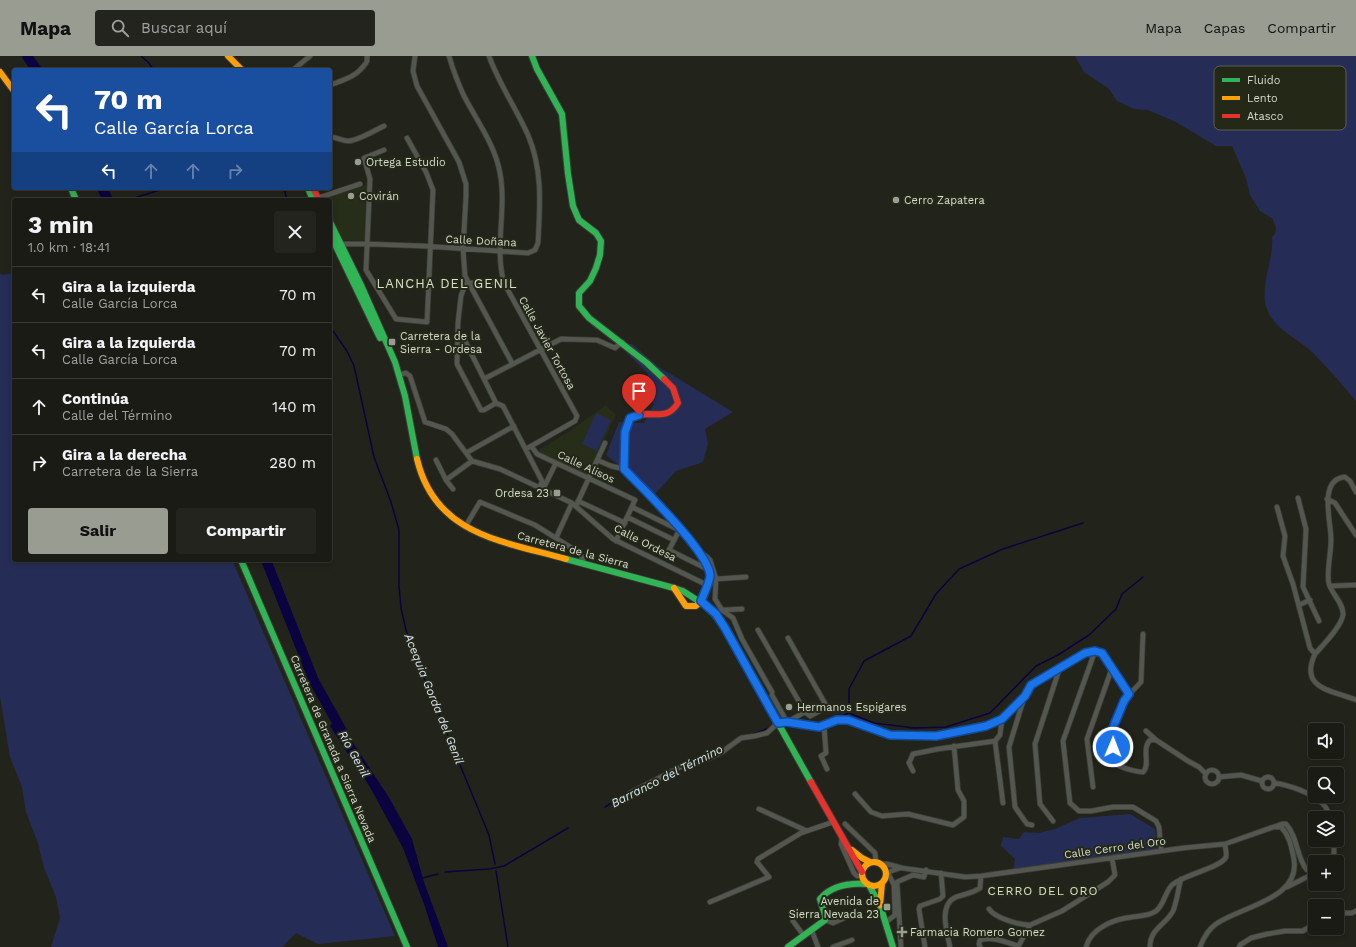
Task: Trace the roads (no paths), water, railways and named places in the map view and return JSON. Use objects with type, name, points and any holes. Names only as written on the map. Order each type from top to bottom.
[{"type":"street","points":[[228,56],[240,68]]},
{"type":"street","points":[[295,68],[310,56]]},
{"type":"street","points":[[415,56],[413,70],[418,86],[459,162],[463,173],[466,196],[463,266],[467,283],[512,363]]},
{"type":"street","name":"Calle Javier Tortosa","points":[[449,56],[464,96],[498,161],[502,184],[501,268],[504,283],[577,416],[577,419],[532,447]]},
{"type":"street","name":"Calle Doñana","points":[[341,244],[501,250],[528,253],[532,252],[536,247],[540,186],[536,161],[528,135],[503,90],[489,56]]},
{"type":"street","points":[[532,56],[537,70],[562,114],[573,206],[579,220],[596,233],[600,240],[600,255],[596,268],[590,280],[581,290],[578,302],[583,312],[589,318],[647,362],[673,388],[678,403],[675,410],[663,415],[639,415],[630,418],[625,432],[624,469]]},
{"type":"street","points":[[332,84],[355,75],[360,71],[366,60]]},
{"type":"street","points":[[0,72],[12,88]]},
{"type":"street","points":[[332,137],[352,141],[384,126]]},
{"type":"street","points":[[384,150],[364,158],[368,244],[366,270],[396,319],[427,322],[433,190],[426,172],[407,138]]},
{"type":"street","points":[[320,198],[365,182]]},
{"type":"street","points":[[310,190],[316,198]]},
{"type":"street","name":"Carretera de la Sierra","points":[[332,226],[361,285],[397,369],[419,466],[427,489],[442,509],[465,527],[500,541],[686,592],[701,601],[716,614],[849,848],[861,875]]},
{"type":"street","points":[[332,233],[336,240],[341,244],[350,274]]},
{"type":"street","name":"Carretera de la Sierra","points":[[332,238],[398,375]]},
{"type":"street","points":[[467,283],[504,283]]},
{"type":"street","points":[[467,283],[461,296],[457,338],[457,364],[481,410],[484,410],[496,403]]},
{"type":"street","points":[[457,338],[461,338],[465,341],[496,403],[503,406],[542,481],[542,488]]},
{"type":"street","points":[[484,379],[512,363],[561,339],[597,340],[615,348],[622,342]]},
{"type":"street","points":[[398,375],[406,373],[410,376],[425,422],[433,425],[436,424],[446,429],[458,441],[472,461],[446,480]]},
{"type":"street","points":[[466,453],[514,426]]},
{"type":"street","points":[[556,538],[574,505],[578,501],[605,443]]},
{"type":"street","points":[[526,450],[532,447]]},
{"type":"street","name":"Calle Alisos","points":[[532,447],[536,454],[635,500],[632,507]]},
{"type":"street","points":[[436,460],[446,480],[453,489]]},
{"type":"street","points":[[597,460],[611,466],[624,469],[699,552],[709,570],[710,576],[701,601],[695,607],[686,606],[674,588]]},
{"type":"street","name":"Calle Ordesa","points":[[472,461],[500,469],[542,488],[574,505],[616,541],[706,585]]},
{"type":"street","points":[[542,488],[556,463]]},
{"type":"street","points":[[1356,492],[1347,478],[1342,477],[1332,486],[1327,499],[1331,536],[1329,580],[1330,586],[1341,607],[1343,615],[1340,623],[1315,654],[1312,660],[1311,670],[1312,677],[1318,685],[1330,692],[1356,700]]},
{"type":"street","points":[[1298,498],[1306,530],[1303,587],[1319,621]]},
{"type":"street","points":[[1327,499],[1335,503],[1356,535]]},
{"type":"street","points":[[578,501],[624,523]]},
{"type":"street","points":[[465,527],[480,502],[535,525],[575,550],[584,563]]},
{"type":"street","points":[[616,541],[632,507],[679,529]]},
{"type":"street","points":[[1277,507],[1285,536],[1283,556],[1299,605],[1310,648],[1315,654]]},
{"type":"street","points":[[627,517],[674,540]]},
{"type":"street","points":[[679,529],[669,550],[709,570]]},
{"type":"street","points":[[699,552],[710,560],[716,580],[715,600],[722,610],[733,618],[742,639],[787,722]]},
{"type":"street","name":"Carretera de Granada a Sierra Nevada","points":[[241,562],[407,947]]},
{"type":"street","points":[[716,580],[746,578]]},
{"type":"street","points":[[1330,586],[1356,584]]},
{"type":"street","points":[[1299,605],[1310,600]]},
{"type":"street","points":[[722,610],[742,609]]},
{"type":"street","points":[[758,630],[805,712],[810,716],[827,707],[788,638]]},
{"type":"street","points":[[1143,634],[1141,680],[1138,686],[1124,701],[1112,730],[1115,762],[1118,765],[1140,772],[1144,771],[1146,768],[1146,745],[1150,740],[1156,740]]},
{"type":"street","points":[[1032,825],[1027,824],[1015,807],[1009,747],[1025,696],[1031,685],[1085,653],[1095,651],[1102,653],[1129,694]]},
{"type":"street","points":[[1095,651],[1063,741],[1070,803],[1079,811],[1091,811],[1113,807],[1133,807],[1156,821],[1159,827],[1161,851]]},
{"type":"street","points":[[1053,821],[1040,804],[1036,744],[1060,667]]},
{"type":"street","points":[[1093,787],[1087,739],[1112,668]]},
{"type":"street","points":[[630,794],[686,764],[710,758],[722,752],[741,738],[767,733],[778,723],[787,722],[819,727],[837,720],[848,720],[890,735],[936,736],[986,726],[1002,719],[1025,696]]},
{"type":"street","points":[[787,722],[805,712]]},
{"type":"street","points":[[913,771],[909,763],[913,754],[954,746],[995,741],[1000,735],[1002,719]]},
{"type":"street","points":[[824,725],[826,753],[821,756],[827,769]]},
{"type":"street","points":[[1146,731],[1156,740],[1199,767],[1206,774],[1206,781],[1212,784],[1216,783],[1219,777]]},
{"type":"street","points":[[995,741],[1003,803]]},
{"type":"street","points":[[855,794],[871,812],[882,816],[908,814],[953,825],[964,817],[964,801],[958,790],[954,746]]},
{"type":"street","points":[[1206,774],[1209,771],[1213,771],[1217,773],[1219,777]]},
{"type":"street","points":[[1219,777],[1241,775],[1262,781]]},
{"type":"street","points":[[1262,781],[1264,778],[1268,777],[1273,779],[1274,783]]},
{"type":"street","points":[[1262,781],[1264,787],[1267,789],[1271,788],[1274,783]]},
{"type":"street","points":[[1274,783],[1284,784],[1308,793],[1322,802],[1328,811]]},
{"type":"street","points":[[759,809],[807,831]]},
{"type":"street","points":[[710,902],[769,877],[757,862],[758,859],[801,833],[833,822]]},
{"type":"street","points":[[845,824],[875,853],[876,863]]},
{"type":"street","points":[[1274,827],[1286,824],[1289,828],[1294,837],[1300,858],[1307,870],[1307,877]]},
{"type":"street","points":[[1274,827],[1281,827],[1286,832],[1295,862],[1292,880],[1285,888]]},
{"type":"street","name":"Calle Cerro del Oro","points":[[876,863],[965,877],[981,876],[1161,851],[1225,844],[1274,827]]},
{"type":"street","points":[[842,837],[841,844],[854,873],[857,876],[861,875]]},
{"type":"street","points":[[1086,947],[1088,940],[1107,924],[1118,919],[1144,915],[1156,911],[1172,885],[1186,876],[1221,863],[1226,856],[1225,844]]},
{"type":"street","points":[[849,848],[862,858],[885,868],[886,874],[882,883],[880,905]]},
{"type":"street","points":[[989,909],[998,916],[1024,925],[1030,925],[1062,912],[1108,882],[1115,875],[1112,858]]},
{"type":"street","points":[[853,884],[861,875],[865,866],[876,863]]},
{"type":"street","name":"Calle Cerro del Oro","points":[[886,874],[892,870],[902,868]]},
{"type":"street","points":[[901,947],[897,882],[913,875],[924,877],[926,870]]},
{"type":"street","points":[[1294,871],[1300,877],[1307,877]]},
{"type":"street","points":[[925,947],[919,909],[920,906],[940,900],[943,896],[941,873]]},
{"type":"street","points":[[885,922],[895,915],[894,885],[889,875],[886,874]]},
{"type":"street","points":[[861,875],[880,905],[893,947]]},
{"type":"street","points":[[950,947],[946,925],[946,910],[949,901],[974,893],[980,888],[981,876]]},
{"type":"street","points":[[1200,947],[1208,933],[1215,925],[1265,901],[1285,888],[1307,877]]},
{"type":"street","points":[[1150,947],[1151,936],[1165,922],[1174,910],[1181,880]]},
{"type":"street","points":[[825,920],[820,898],[827,892],[853,884],[875,886],[882,883]]},
{"type":"street","points":[[1344,913],[1352,913],[1356,911]]},
{"type":"street","points":[[825,920],[833,923],[844,918]]},
{"type":"street","points":[[788,947],[812,931],[825,920]]},
{"type":"street","points":[[793,921],[804,936]]},
{"type":"street","points":[[980,947],[980,940],[986,938],[1004,941],[1018,947],[1030,925]]},
{"type":"street","points":[[1239,947],[1251,938],[1285,931],[1303,931],[1308,928]]},
{"type":"street","points":[[812,931],[818,947]]},
{"type":"street","points":[[833,947],[852,940]]},
{"type":"water","points":[[336,717],[390,799],[412,839],[424,882],[448,947],[438,947],[403,848],[371,789],[330,726]]},
{"type":"waterway","name":"Río Genil","points":[[27,56],[36,68]]},
{"type":"waterway","name":"Acequia Gorda del Genil","points":[[141,56],[152,68]]},
{"type":"waterway","name":"Río Genil","points":[[103,190],[107,198]]},
{"type":"waterway","points":[[134,198],[160,190]]},
{"type":"waterway","name":"Acequia Gorda del Genil","points":[[284,190],[286,198]]},
{"type":"waterway","name":"Acequia Gorda del Genil","points":[[332,330],[347,351],[354,366],[374,457],[391,502],[399,530],[399,586],[401,608],[406,630],[417,661],[489,835],[495,864]]},
{"type":"waterway","points":[[849,713],[849,689],[864,661],[911,636],[936,594],[959,569],[1003,549],[1083,523]]},
{"type":"waterway","name":"Río Genil","points":[[267,562],[314,681],[342,731]]},
{"type":"waterway","name":"Barranco del Término","points":[[838,718],[849,713],[874,723],[914,728],[946,727],[990,713],[1036,666],[1058,655],[1089,635],[1116,609],[1122,594],[1143,577]]},
{"type":"waterway","name":"Barranco del Término","points":[[783,727],[801,726]]},
{"type":"waterway","name":"Barranco del Término","points":[[754,734],[769,728]]},
{"type":"waterway","name":"Barranco del Término","points":[[702,758],[725,747]]},
{"type":"waterway","name":"Barranco del Término","points":[[605,807],[628,793]]},
{"type":"waterway","name":"Barranco del Término","points":[[445,872],[489,869],[504,866],[568,828]]},
{"type":"waterway","name":"Acequia Gorda del Genil","points":[[496,871],[508,947]]},
{"type":"waterway","name":"Barranco del Término","points":[[422,878],[438,874]]},
{"type":"place","name":"Ortega Estudio","points":[[358,162]]},
{"type":"place","name":"Covirán","points":[[351,196]]},
{"type":"place","name":"Cerro Zapatera","points":[[896,200]]},
{"type":"place","name":"Carretera de la Sierra - Ordesa","points":[[392,342]]},
{"type":"place","name":"Ordesa 23","points":[[557,493]]},
{"type":"place","name":"Hermanos Espigares","points":[[789,707]]},
{"type":"place","name":"Avenida de Sierra Nevada 23","points":[[887,907]]},
{"type":"place","name":"Farmacia Romero Gomez","points":[[902,932]]},
{"type":"district","name":"LANCHA DEL GENIL","points":[[447,283]]},
{"type":"district","name":"CERRO DEL ORO","points":[[1043,891]]}]
